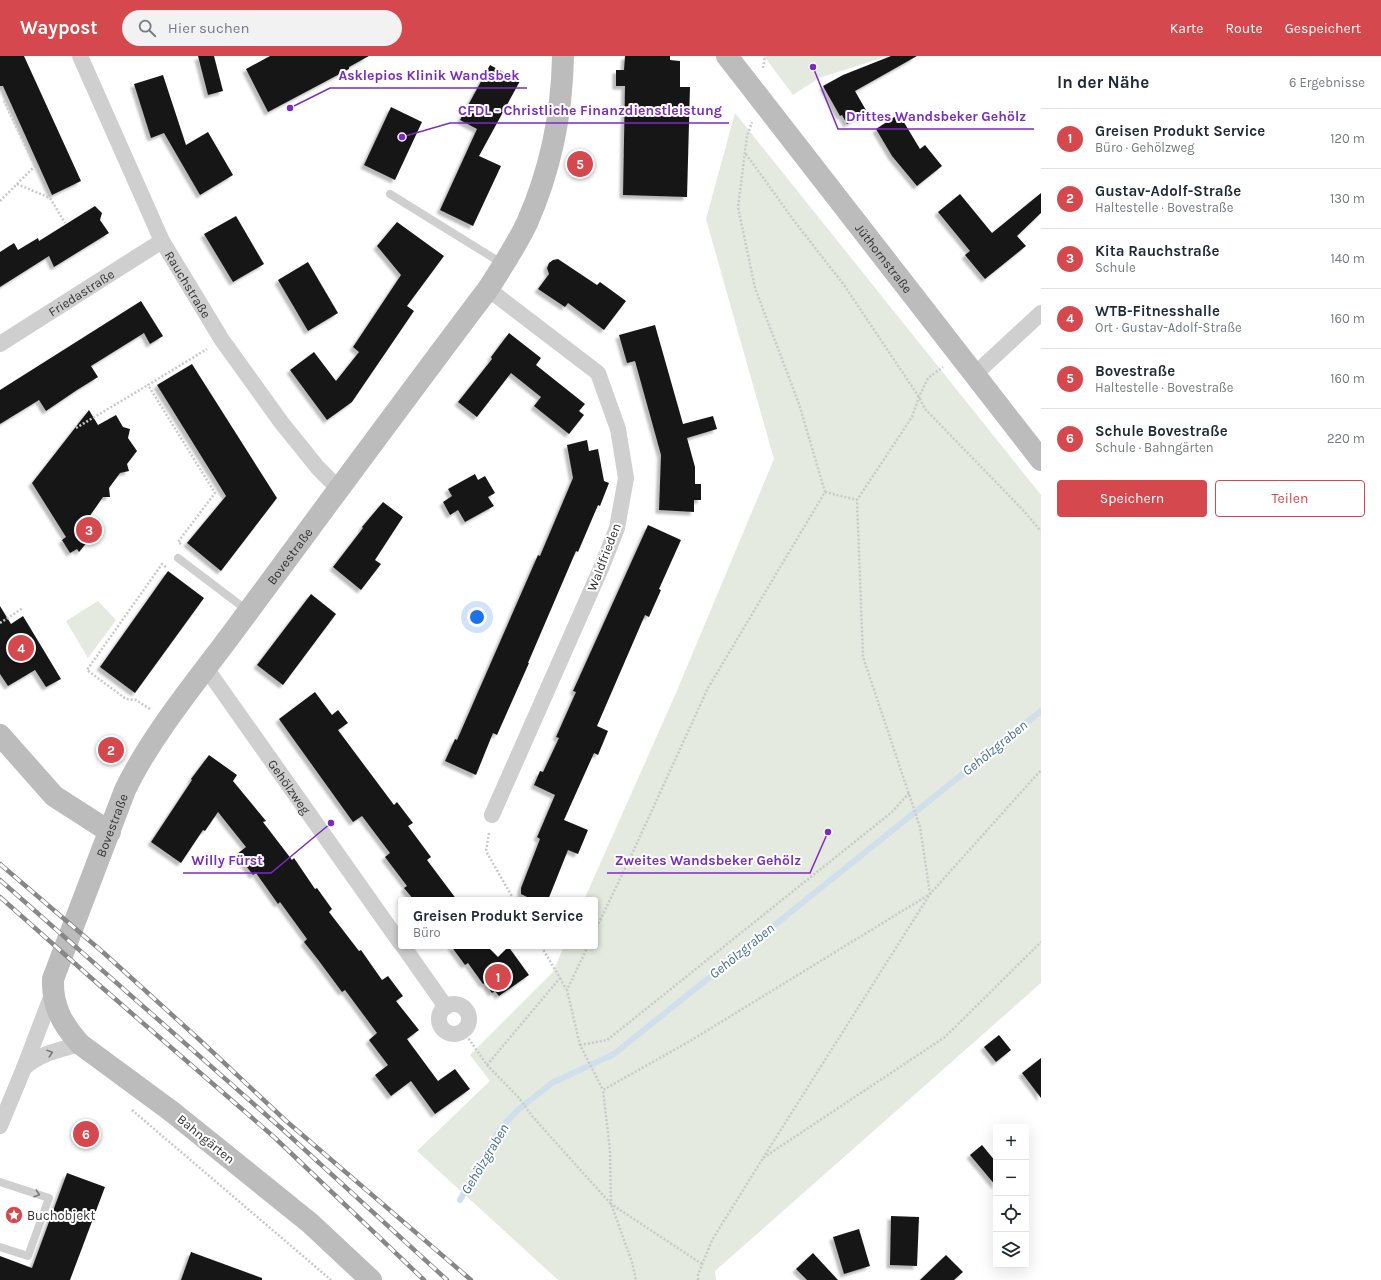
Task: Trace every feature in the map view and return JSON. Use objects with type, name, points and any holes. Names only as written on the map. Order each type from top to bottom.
[{"type":"main road","name":"Bovestraße","points":[[52,992],[53,979],[126,790],[137,767],[206,668],[338,488],[488,289],[504,265],[527,222],[551,154],[558,117],[563,56]]},
{"type":"main road","name":"Jüthornstraße","points":[[727,56],[1041,460]]},
{"type":"main road","points":[[0,736],[54,796],[110,832]]},
{"type":"main road","name":"Bahngärten","points":[[52,992],[64,1024],[80,1044],[171,1111],[310,1223],[366,1278]]},
{"type":"street","name":"Rauchstraße","points":[[80,56],[162,241],[222,340],[281,422],[318,468],[338,488]]},
{"type":"street","name":"Friedastraße","points":[[0,344],[162,241]]},
{"type":"street","name":"Waldfrieden","points":[[488,289],[598,373],[618,429],[626,478],[617,528],[602,566],[492,815]]},
{"type":"street","points":[[975,374],[1041,313]]},
{"type":"street","name":"Gehölzweg","points":[[206,668],[398,939]]},
{"type":"street","name":"Gehölzweg","points":[[405,949],[446,1007],[452,1004],[465,1008],[470,1020],[468,1027],[464,1032]]},
{"type":"street","name":"Bovestraße","points":[[0,1126],[24,1068],[52,992]]},
{"type":"street","points":[[24,1068],[38,1057],[80,1044]]},
{"type":"lane","points":[[390,194],[504,265]]},
{"type":"lane","points":[[178,558],[248,611]]},
{"type":"lane","points":[[0,1182],[49,1198],[28,1256],[0,1247]]},
{"type":"path","points":[[598,925],[708,688],[825,492],[799,404],[755,288],[738,207],[748,136],[759,98]]},
{"type":"path","points":[[0,201],[35,166],[4,101]]},
{"type":"path","points":[[745,154],[844,285],[919,397],[925,409],[1022,509],[1041,531]]},
{"type":"path","points":[[17,184],[50,198],[65,223]]},
{"type":"path","points":[[76,428],[222,340]]},
{"type":"path","points":[[930,894],[920,827],[863,657],[857,500],[912,417],[928,378],[959,355]]},
{"type":"path","points":[[148,385],[215,493],[178,542],[184,546]]},
{"type":"path","points":[[825,492],[857,500]]},
{"type":"path","points":[[168,569],[162,564],[87,670],[126,699],[136,700],[168,721]]},
{"type":"path","points":[[0,623],[23,608]]},
{"type":"path","points":[[698,1280],[698,1275],[712,1240],[930,894],[1041,770]]},
{"type":"path","points":[[580,1045],[607,1040],[892,812],[909,793]]},
{"type":"path","points":[[492,815],[486,851],[512,897]]},
{"type":"path","points":[[603,1090],[690,1041],[930,894]]},
{"type":"path","points":[[763,1158],[945,1037],[1041,942]]},
{"type":"path","points":[[543,949],[567,990],[580,1045],[603,1090],[610,1150],[611,1204],[632,1262],[636,1280]]},
{"type":"path","points":[[567,990],[587,949]]},
{"type":"path","points":[[487,1065],[560,978]]},
{"type":"path","points":[[464,1032],[487,1065],[519,1098],[532,1116],[611,1204],[702,1264]]},
{"type":"path","points":[[129,1108],[331,1280]]},
{"type":"shaded area","points":[[764,56],[888,56],[819,78],[793,95]]},
{"type":"shaded area","points":[[735,113],[1041,495],[1041,983],[715,1271],[716,1280],[558,1280],[417,1151],[490,1081],[470,1055],[553,972],[563,949],[598,949],[598,897],[585,897],[676,693],[774,459],[706,219]]},
{"type":"shaded area","points":[[98,601],[116,620],[88,658],[66,621]]},
{"type":"building","points":[[0,56],[24,56],[81,181],[52,195],[3,86],[0,86]]},
{"type":"building","points":[[198,56],[214,56],[223,91],[208,95]]},
{"type":"building","points":[[270,56],[369,56],[349,67],[349,69],[268,112],[246,69]]},
{"type":"building","points":[[625,56],[670,56],[670,60],[680,61],[680,87],[690,87],[687,197],[623,195],[625,86],[616,86],[616,70],[624,70]]},
{"type":"building","points":[[891,56],[917,56],[855,91],[867,112],[847,124],[842,115],[840,116],[823,86],[843,75]]},
{"type":"building","points":[[490,65],[520,81],[479,156],[501,166],[473,226],[440,210],[477,129],[460,120]]},
{"type":"building","points":[[163,75],[186,145],[208,132],[233,175],[200,195],[164,133],[151,138],[134,84]]},
{"type":"building","points":[[391,107],[422,122],[395,180],[364,165]]},
{"type":"building","points":[[899,114],[920,149],[925,145],[942,166],[917,186],[892,156],[876,129]]},
{"type":"building","points":[[1041,193],[1041,213],[1017,236],[1026,246],[985,279],[965,255],[970,251],[938,212],[960,194],[992,233]]},
{"type":"building","points":[[95,206],[102,213],[100,220],[109,233],[54,267],[49,256],[0,287],[0,252],[14,243],[18,250],[38,238],[39,241]]},
{"type":"building","points":[[236,216],[264,264],[233,282],[204,234]]},
{"type":"building","points":[[397,222],[444,256],[407,306],[414,311],[352,402],[327,420],[290,370],[314,352],[336,381],[359,352],[353,347],[401,275],[377,246]]},
{"type":"building","points":[[558,259],[597,285],[600,282],[626,301],[604,330],[568,303],[565,307],[538,289],[549,274],[547,268],[549,263]]},
{"type":"building","points":[[308,262],[338,313],[308,331],[278,280]]},
{"type":"building","points":[[141,301],[163,336],[150,344],[144,333],[91,366],[98,377],[46,411],[39,400],[0,424],[0,390]]},
{"type":"building","points":[[655,325],[683,424],[713,416],[717,429],[687,438],[695,467],[695,484],[701,484],[701,500],[694,500],[694,512],[659,510],[661,455],[635,361],[627,363],[619,335]]},
{"type":"building","points":[[509,333],[541,358],[536,365],[585,404],[579,411],[584,415],[569,434],[534,406],[541,397],[511,373],[477,417],[458,402],[492,359],[491,357]]},
{"type":"building","points":[[192,364],[277,498],[221,571],[187,543],[226,496],[157,385]]},
{"type":"building","points":[[89,410],[98,425],[116,415],[123,427],[130,429],[128,438],[137,451],[127,464],[129,471],[120,473],[109,488],[110,497],[103,497],[87,520],[98,529],[79,552],[77,549],[70,553],[62,540],[66,537],[32,483]]},
{"type":"building","points":[[587,440],[589,451],[598,449],[604,481],[609,483],[600,506],[598,505],[578,552],[576,551],[497,735],[493,733],[476,775],[445,761],[455,739],[457,740],[538,555],[540,556],[573,478],[567,445]]},
{"type":"building","points":[[475,474],[478,480],[485,476],[495,493],[488,497],[494,506],[465,522],[458,510],[450,515],[443,502],[452,496],[448,489]]},
{"type":"building","points":[[383,502],[403,517],[375,560],[381,564],[361,590],[333,567],[363,528],[362,527]]},
{"type":"building","points":[[648,525],[681,540],[659,589],[661,590],[649,617],[645,615],[597,726],[608,731],[598,755],[594,753],[564,820],[588,830],[578,854],[568,850],[549,897],[527,897],[521,894],[521,888],[540,839],[537,837],[555,795],[534,785],[540,771],[543,772],[559,738],[556,737],[576,692],[573,691]]},
{"type":"building","points":[[168,571],[204,598],[135,693],[100,667]]},
{"type":"building","points":[[311,594],[336,614],[283,685],[257,665]]},
{"type":"building","points":[[0,606],[11,624],[23,616],[61,679],[46,687],[35,670],[8,686],[0,674]]},
{"type":"building","points":[[315,692],[332,715],[338,710],[348,723],[338,730],[394,805],[397,802],[413,823],[408,826],[431,857],[427,860],[455,897],[412,897],[404,888],[407,886],[385,857],[390,853],[362,816],[353,822],[279,719]]},
{"type":"building","points":[[209,755],[237,775],[233,781],[266,821],[263,822],[292,860],[294,858],[315,889],[317,888],[332,909],[329,912],[359,951],[361,950],[382,980],[388,976],[403,996],[396,1001],[419,1030],[407,1039],[438,1081],[455,1069],[470,1089],[435,1114],[411,1081],[391,1096],[375,1075],[388,1065],[369,1040],[377,1033],[345,990],[342,992],[304,942],[307,939],[280,902],[278,904],[256,873],[253,875],[237,854],[246,847],[218,812],[205,831],[203,830],[181,863],[151,842],[192,780],[191,779]]},
{"type":"building","points":[[453,949],[510,949],[529,975],[499,996],[495,991],[492,993],[485,983],[483,984],[468,963],[465,965]]},
{"type":"building","points":[[999,1035],[1011,1050],[996,1062],[984,1047]]},
{"type":"building","points":[[1041,1058],[1041,1098],[1022,1073]]},
{"type":"building","points":[[982,1145],[993,1158],[993,1182],[970,1155]]},
{"type":"building","points":[[67,1173],[105,1187],[70,1280],[0,1280],[0,1256],[32,1268]]},
{"type":"building","points":[[891,1216],[919,1217],[917,1266],[890,1265]]},
{"type":"building","points":[[859,1229],[870,1266],[844,1274],[833,1237]]},
{"type":"building","points":[[191,1252],[262,1278],[262,1280],[181,1280]]},
{"type":"building","points":[[813,1253],[838,1280],[807,1280],[796,1269]]},
{"type":"building","points":[[946,1255],[963,1272],[954,1280],[920,1280]]},
{"type":"waterway","name":"Gehölzgraben","points":[[460,1200],[500,1129],[518,1110],[552,1083],[614,1054],[1041,711]]},
{"type":"railway","points":[[0,864],[105,954],[285,1120],[471,1280]]},
{"type":"railway","points":[[0,880],[281,1128],[447,1280]]},
{"type":"railway","points":[[0,897],[274,1137],[424,1280]]},
{"type":"place","name":"Drittes Wandsbeker Gehölz","points":[[813,67]]},
{"type":"place","name":"Asklepios Klinik Wandsbek","points":[[290,108]]},
{"type":"place","name":"CFDL - Christliche Finanzdienstleistung","points":[[402,137]]},
{"type":"place","name":"Bovestraße","points":[[580,164]]},
{"type":"place","name":"Kita Rauchstraße","points":[[89,530]]},
{"type":"place","name":"WTB-Fitnesshalle","points":[[21,648]]},
{"type":"place","name":"Gustav-Adolf-Straße","points":[[111,750]]},
{"type":"place","name":"Willy Fürst","points":[[331,823]]},
{"type":"place","name":"Zweites Wandsbeker Gehölz","points":[[828,832]]},
{"type":"place","name":"Greisen Produkt Service","points":[[498,977]]},
{"type":"place","name":"Schule Bovestraße","points":[[86,1134]]},
{"type":"place","name":"Buchobjekt","points":[[14,1215]]}]
